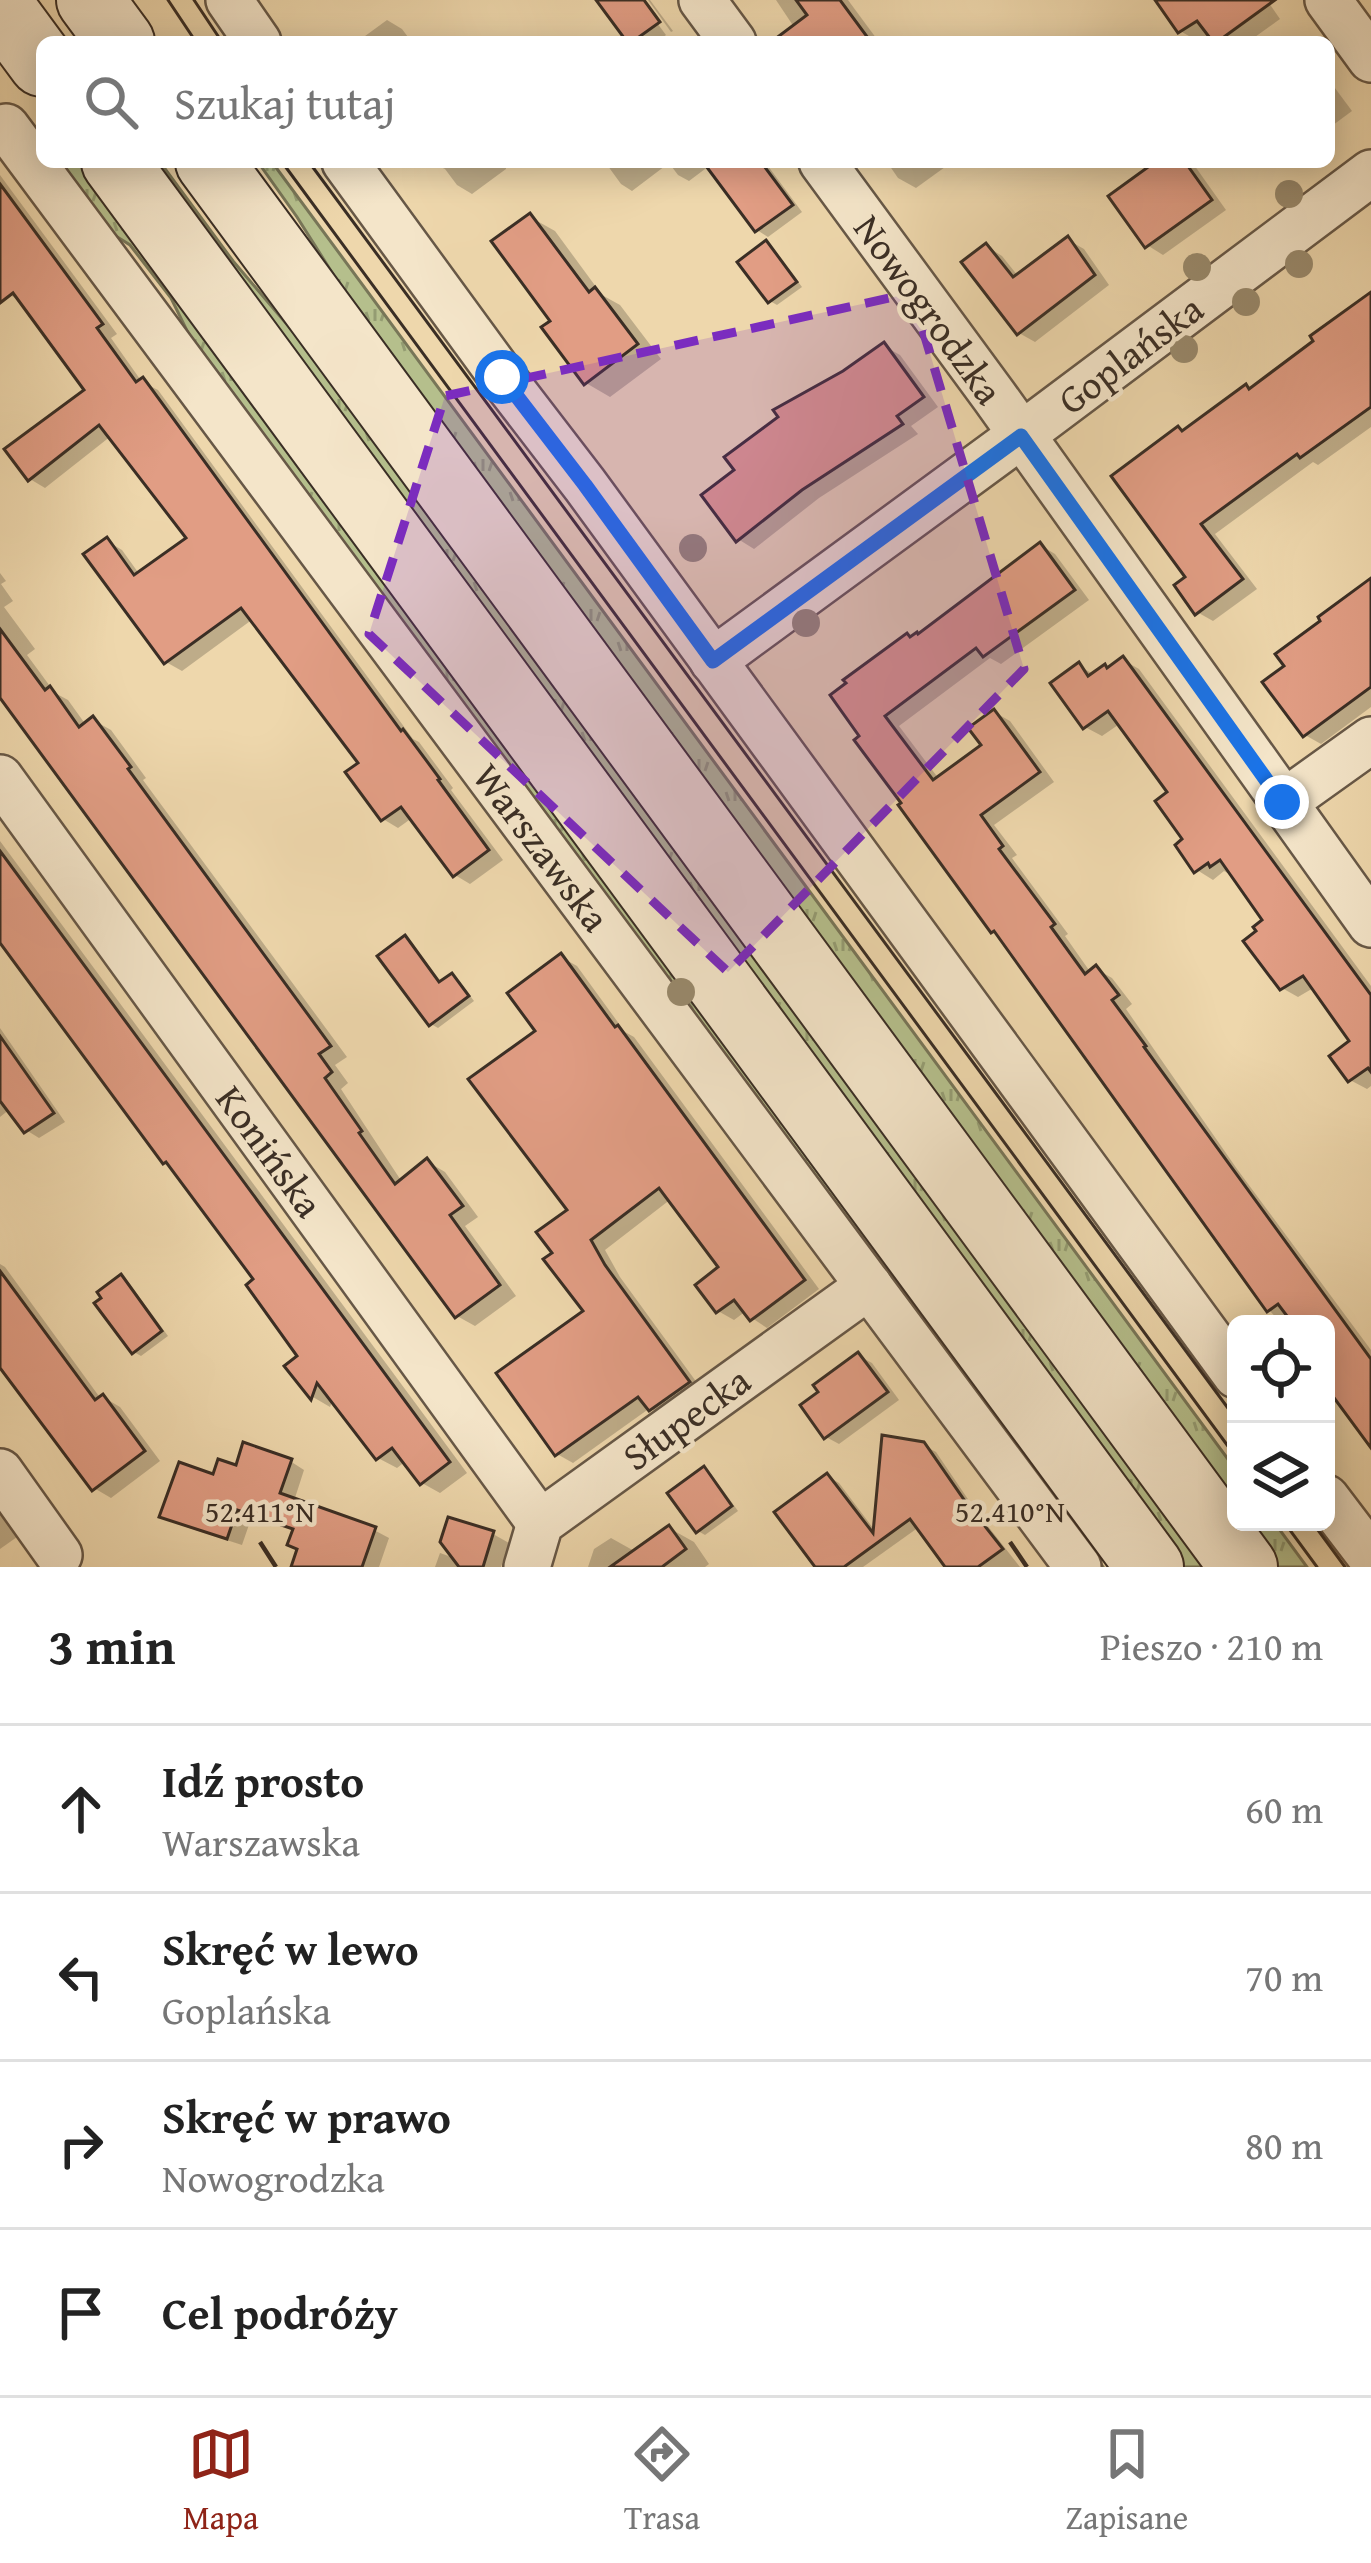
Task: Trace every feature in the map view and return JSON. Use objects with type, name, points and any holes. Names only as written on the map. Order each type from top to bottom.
[{"type":"main road","points":[[0,6],[36,55]]},
{"type":"main road","name":"Warszawska","points":[[119,168],[1150,1567]]},
{"type":"main road","points":[[213,168],[1244,1567]]},
{"type":"street","points":[[229,0],[254,36]]},
{"type":"street","points":[[702,0],[729,36]]},
{"type":"street","points":[[1328,0],[1371,59]]},
{"type":"street","name":"Warszawska","points":[[6,128],[1078,1567]]},
{"type":"street","points":[[349,168],[1227,1363]]},
{"type":"street","name":"Nowogrodzka","points":[[826,168],[1371,924]]},
{"type":"street","name":"Goplańska","points":[[713,661],[1371,173]]},
{"type":"street","points":[[1282,802],[1371,740]]},
{"type":"street","name":"Konińska","points":[[0,778],[540,1523]]},
{"type":"street","name":"Słupecka","points":[[540,1523],[869,1286]]},
{"type":"street","points":[[0,1472],[64,1563]]},
{"type":"street","points":[[1335,1510],[1371,1557]]},
{"type":"street","points":[[527,1567],[540,1523]]},
{"type":"highlighted area","points":[[912,293],[1024,669],[728,972],[369,634],[445,396]]},
{"type":"green space","points":[[61,168],[92,168],[740,1046],[938,1342],[1103,1567],[1090,1567],[193,343],[171,298],[130,245],[106,230]]},
{"type":"green space","points":[[145,168],[164,168],[233,261],[404,462],[1218,1567],[1174,1567]]},
{"type":"green space","points":[[262,168],[276,168],[1227,1458],[1227,1510],[396,374]]},
{"type":"green space","points":[[1243,1531],[1281,1531],[1307,1567],[1269,1567]]},
{"type":"building","points":[[596,0],[644,0],[660,22],[640,36],[623,36]]},
{"type":"building","points":[[796,0],[840,0],[867,36],[779,36],[807,15]]},
{"type":"building","points":[[1155,0],[1275,0],[1225,36],[1208,36],[1197,21],[1178,33]]},
{"type":"building","points":[[707,168],[765,168],[793,205],[755,232]]},
{"type":"building","points":[[1147,168],[1189,168],[1212,200],[1145,248],[1108,196]]},
{"type":"building","points":[[0,184],[103,324],[97,328],[136,382],[143,377],[489,850],[453,877],[401,807],[381,821],[345,772],[358,763],[241,608],[164,664],[83,554],[107,537],[134,575],[186,538],[99,425],[28,481],[4,449],[84,390],[13,293],[0,303]]},
{"type":"building","points":[[530,213],[589,292],[595,287],[638,344],[584,385],[541,327],[550,321],[491,241]]},
{"type":"building","points":[[1068,236],[1095,275],[1017,335],[961,262],[986,243],[1013,277]]},
{"type":"building","points":[[766,240],[797,282],[768,303],[737,262]]},
{"type":"building","points":[[1371,292],[1371,407],[1201,524],[1243,579],[1195,615],[1174,585],[1185,577],[1111,476],[1178,426],[1182,431],[1246,384],[1249,389]]},
{"type":"building","points":[[884,342],[924,397],[897,416],[903,424],[802,490],[736,542],[701,495],[734,470],[724,457],[778,417],[773,410]]},
{"type":"building","points":[[1040,542],[1075,590],[983,657],[976,648],[885,716],[933,780],[981,745],[968,728],[994,709],[1040,772],[981,815],[1003,846],[999,849],[1055,924],[1051,927],[1085,974],[1096,965],[1119,995],[1112,1000],[1144,1047],[1371,1359],[1371,1448],[1335,1399],[1335,1315],[1286,1315],[1278,1304],[1267,1312],[854,740],[859,736],[830,695],[907,633],[910,637]]},
{"type":"building","points":[[1371,578],[1371,687],[1303,737],[1262,682],[1284,666],[1275,654]]},
{"type":"building","points":[[0,629],[79,727],[93,716],[331,1046],[319,1054],[332,1072],[325,1078],[395,1184],[427,1158],[463,1206],[450,1215],[500,1285],[455,1318],[0,698]]},
{"type":"building","points":[[1123,656],[1371,995],[1371,1072],[1368,1068],[1348,1082],[1329,1056],[1349,1041],[1303,976],[1280,990],[1243,941],[1262,920],[1220,860],[1194,873],[1175,845],[1182,839],[1155,801],[1167,792],[1108,711],[1083,729],[1050,683],[1079,662],[1088,676]]},
{"type":"building","points":[[0,851],[450,1462],[420,1485],[392,1448],[376,1460],[317,1383],[311,1400],[284,1366],[297,1356],[246,1285],[253,1279],[0,943]]},
{"type":"building","points":[[405,935],[439,982],[452,973],[469,996],[429,1026],[377,956]]},
{"type":"building","points":[[561,953],[805,1280],[750,1321],[734,1300],[716,1313],[695,1285],[718,1267],[659,1188],[591,1240],[690,1382],[649,1411],[638,1397],[555,1456],[496,1373],[583,1311],[543,1259],[552,1253],[536,1232],[567,1210],[468,1079],[535,1031],[507,993]]},
{"type":"building","points":[[0,1036],[54,1113],[24,1133],[0,1101]]},
{"type":"building","points":[[0,1271],[95,1400],[103,1394],[145,1451],[92,1491],[0,1368]]},
{"type":"building","points":[[121,1274],[162,1331],[132,1354],[94,1303],[101,1298],[97,1292]]},
{"type":"building","points":[[858,1352],[888,1392],[824,1439],[800,1405],[818,1392],[813,1385]]},
{"type":"building","points":[[882,1435],[924,1442],[1003,1549],[978,1567],[945,1567],[910,1519],[844,1567],[815,1567],[774,1512],[827,1473],[873,1533]]},
{"type":"building","points":[[243,1442],[292,1459],[280,1493],[376,1527],[362,1567],[291,1567],[297,1549],[287,1545],[293,1529],[237,1510],[227,1539],[159,1517],[179,1462],[213,1474],[218,1459],[236,1465]]},
{"type":"building","points":[[704,1466],[732,1506],[696,1533],[667,1493]]},
{"type":"building","points":[[448,1517],[494,1531],[483,1567],[459,1567],[440,1542]]},
{"type":"building","points":[[669,1525],[686,1549],[662,1567],[610,1567]]},
{"type":"tram line","points":[[168,0],[192,36]]},
{"type":"tram line","points":[[194,0],[218,36]]},
{"type":"tram line","points":[[286,168],[1227,1445]]},
{"type":"tram line","points":[[313,168],[1227,1407]]},
{"type":"tram line","points":[[1291,1531],[1317,1567]]},
{"type":"tram line","points":[[1319,1531],[1345,1567]]},
{"type":"route","points":[[502,377],[713,661],[1021,436],[1282,802]]}]
